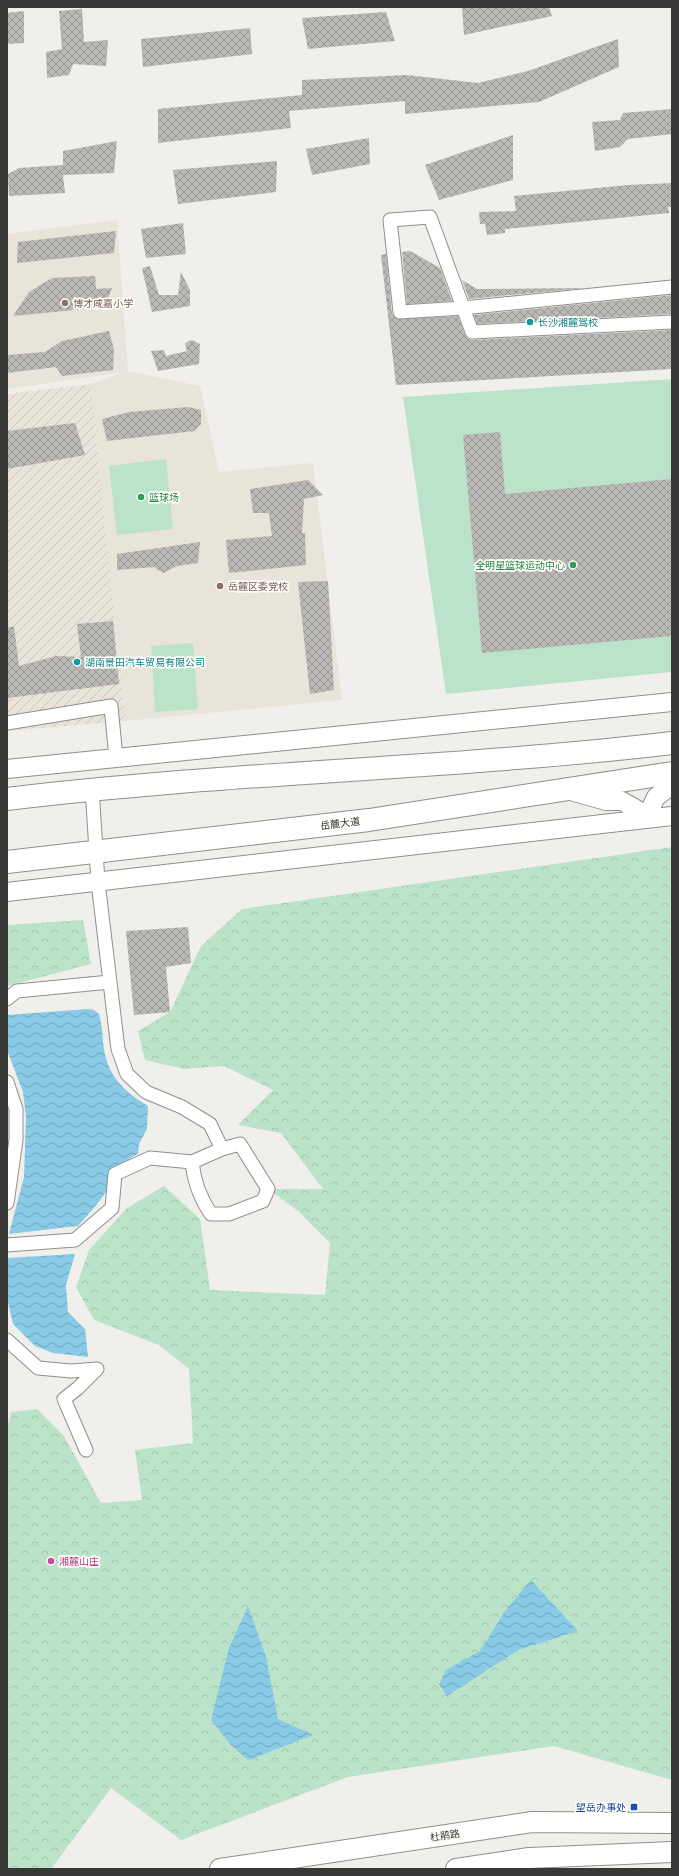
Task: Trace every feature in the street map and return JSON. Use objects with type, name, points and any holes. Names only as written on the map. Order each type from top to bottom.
[{"type":"highway","points":[[7,799],[92,788],[425,765],[672,743]]},
{"type":"highway","name":"岳麓大道","points":[[7,862],[369,820],[672,773]]},
{"type":"main road","name":"杜鹃路","points":[[220,1869],[532,1822],[672,1823]]},
{"type":"main road","points":[[456,1869],[529,1858],[672,1852]]},
{"type":"street","points":[[672,287],[463,308],[400,312],[390,220],[430,217],[463,308],[472,332],[672,322]]},
{"type":"street","points":[[7,769],[672,702]]},
{"type":"street","points":[[7,723],[110,706],[116,758]]},
{"type":"street","points":[[646,818],[656,797],[672,785]]},
{"type":"street","points":[[92,788],[98,882],[118,1049],[127,1074],[146,1092],[182,1107],[210,1124],[222,1149]]},
{"type":"street","points":[[562,789],[606,801],[622,801],[636,809],[646,818]]},
{"type":"street","points":[[7,892],[672,816]]},
{"type":"street","points":[[7,999],[17,991],[110,982]]},
{"type":"street","points":[[7,1082],[16,1109],[16,1140],[7,1203]]},
{"type":"street","points":[[7,1245],[75,1240],[112,1208],[115,1174],[150,1158],[192,1162],[222,1149],[240,1144],[268,1189],[263,1201],[229,1214],[211,1214],[202,1202],[194,1178],[192,1162]]},
{"type":"street","points":[[7,1340],[38,1368],[71,1371],[97,1369],[78,1388],[64,1399],[86,1450]]},
{"type":"shaded area","name":"岳麓区委党校","points":[[117,220],[128,371],[200,386],[219,472],[313,463],[342,700],[125,721],[91,384],[125,372],[7,389],[7,234]]},
{"type":"shaded area","points":[[91,384],[125,721],[7,731],[7,394]]},
{"type":"green space","points":[[672,379],[672,672],[446,694],[403,397]]},
{"type":"green space","name":"篮球场","points":[[166,459],[173,529],[117,535],[109,466]]},
{"type":"green space","points":[[193,643],[198,709],[155,712],[151,646]]},
{"type":"green space","points":[[672,847],[672,1780],[554,1746],[348,1777],[181,1840],[111,1788],[51,1869],[7,1869],[7,1429],[11,1412],[37,1409],[64,1436],[101,1503],[142,1500],[135,1450],[193,1443],[189,1369],[159,1345],[94,1320],[76,1287],[89,1250],[127,1208],[164,1186],[200,1219],[210,1290],[325,1295],[330,1243],[298,1211],[268,1189],[323,1189],[281,1133],[238,1125],[273,1090],[224,1066],[184,1069],[145,1060],[138,1031],[170,1012],[201,946],[242,909]]},
{"type":"green space","points":[[83,920],[91,964],[7,986],[7,925]]},
{"type":"water","points":[[88,1009],[94,1010],[99,1014],[105,1054],[111,1071],[127,1091],[148,1106],[147,1129],[139,1144],[138,1154],[125,1162],[120,1168],[101,1199],[78,1226],[9,1234],[24,1177],[26,1117],[23,1092],[7,1050],[7,1015]]},
{"type":"water","points":[[75,1254],[66,1285],[68,1312],[85,1329],[88,1357],[53,1353],[35,1346],[13,1324],[7,1298],[7,1258]]},
{"type":"water","points":[[531,1580],[578,1631],[518,1650],[447,1696],[439,1684],[446,1670],[480,1651],[505,1611]]},
{"type":"water","points":[[248,1606],[266,1657],[278,1719],[313,1735],[248,1760],[231,1745],[211,1720],[229,1648]]},
{"type":"building","points":[[462,7],[549,7],[552,16],[464,35]]},
{"type":"building","points":[[82,9],[84,42],[108,40],[106,66],[73,64],[69,75],[47,78],[46,52],[62,49],[59,11]]},
{"type":"building","points":[[24,11],[24,43],[7,44],[7,13]]},
{"type":"building","points":[[386,12],[395,41],[308,49],[302,18]]},
{"type":"building","points":[[250,28],[252,54],[143,67],[141,39]]},
{"type":"building","points":[[618,39],[619,67],[539,102],[405,114],[405,101],[289,111],[291,128],[158,143],[158,109],[302,95],[302,80],[407,75],[478,83],[528,71]]},
{"type":"building","points":[[672,109],[672,134],[628,139],[620,147],[595,151],[592,122],[620,120],[623,113]]},
{"type":"building","points":[[513,135],[513,180],[439,200],[425,165]]},
{"type":"building","points":[[369,138],[370,164],[312,175],[306,149]]},
{"type":"building","points":[[117,141],[114,173],[63,175],[65,193],[9,196],[8,174],[19,168],[63,165],[63,151]]},
{"type":"building","points":[[277,161],[276,192],[178,204],[173,170]]},
{"type":"building","points":[[672,183],[672,207],[668,207],[669,213],[505,229],[505,233],[487,235],[485,224],[480,224],[479,212],[516,211],[514,196],[628,185]]},
{"type":"building","points":[[183,223],[186,254],[146,258],[141,229]]},
{"type":"building","points":[[116,231],[114,253],[17,263],[18,242]]},
{"type":"building","points":[[410,251],[440,268],[452,301],[407,304],[402,252]]},
{"type":"building","points":[[386,254],[392,313],[397,319],[458,316],[465,335],[468,339],[472,340],[672,330],[672,369],[396,385],[381,255]]},
{"type":"building","points":[[150,266],[159,295],[178,295],[181,272],[190,290],[190,306],[152,312],[142,268]]},
{"type":"building","points":[[95,276],[96,289],[112,288],[105,307],[13,316],[29,292],[52,278]]},
{"type":"building","points":[[462,280],[477,289],[585,288],[469,299]]},
{"type":"building","points":[[672,295],[672,314],[477,324],[474,315]]},
{"type":"building","points":[[109,331],[114,349],[113,370],[62,376],[56,367],[7,373],[7,355],[45,352],[62,341]]},
{"type":"building","points":[[192,340],[200,344],[199,364],[158,371],[151,351],[164,350],[166,356],[187,351],[185,343]]},
{"type":"building","points":[[188,407],[201,410],[201,424],[194,431],[107,441],[102,419],[129,412]]},
{"type":"building","points":[[75,423],[85,455],[7,469],[7,431]]},
{"type":"building","name":"全明星篮球运动中心","points":[[500,432],[505,494],[672,479],[672,636],[482,653],[463,435]]},
{"type":"building","points":[[308,480],[323,495],[304,499],[302,533],[305,533],[306,565],[229,573],[226,540],[272,536],[269,513],[253,513],[250,489]]},
{"type":"building","points":[[200,542],[198,563],[177,566],[163,573],[154,567],[117,570],[117,554]]},
{"type":"building","points":[[328,581],[334,690],[310,694],[298,582]]},
{"type":"building","name":"湖南景田汽车贸易有限公司","points":[[113,621],[119,684],[7,698],[7,627],[14,627],[19,666],[56,656],[81,657],[77,624]]},
{"type":"building","points":[[188,927],[191,963],[166,967],[170,1012],[134,1015],[126,931]]},
{"type":"place","name":"博才咸嘉小学","points":[[65,303]]},
{"type":"place","name":"长沙湘麓驾校","points":[[530,322]]},
{"type":"place","name":"篮球场","points":[[141,497]]},
{"type":"place","name":"全明星篮球运动中心","points":[[573,565]]},
{"type":"place","name":"岳麓区委党校","points":[[220,586]]},
{"type":"place","name":"湖南景田汽车贸易有限公司","points":[[77,662]]},
{"type":"place","name":"湘麓山庄","points":[[51,1561]]},
{"type":"place","name":"望岳办事处","points":[[634,1807]]}]
